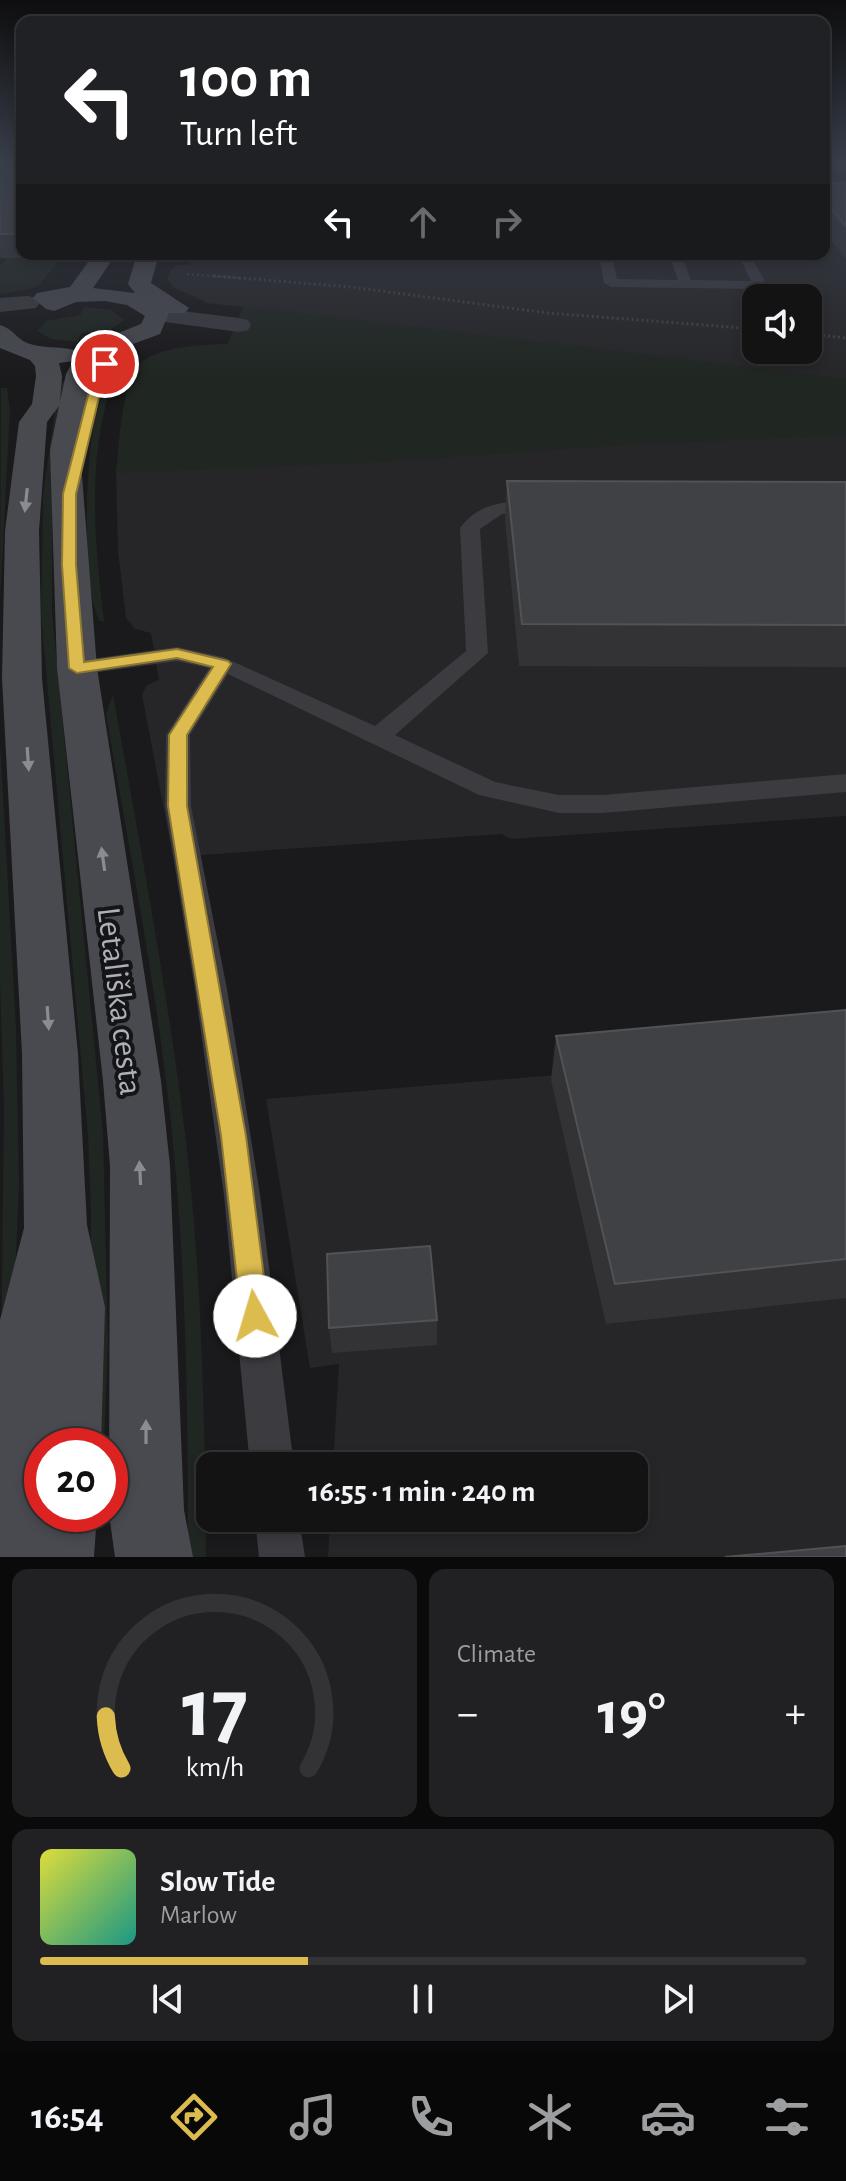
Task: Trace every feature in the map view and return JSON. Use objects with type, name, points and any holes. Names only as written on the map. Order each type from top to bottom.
[{"type":"main road","points":[[0,323],[36,301],[64,289],[86,260]]},
{"type":"main road","points":[[0,323],[74,296],[101,260]]},
{"type":"main road","points":[[121,260],[113,278],[115,288],[124,298]]},
{"type":"main road","points":[[146,260],[139,284],[170,320]]},
{"type":"main road","points":[[36,301],[74,296],[124,298],[146,305],[170,320]]},
{"type":"main road","name":"Letališka cesta","points":[[69,494],[100,372],[105,364],[170,320]]},
{"type":"main road","name":"Letališka cesta","points":[[145,1541],[146,1374],[140,1166],[130,1067],[77,668],[65,450],[79,374],[92,354],[170,320]]},
{"type":"main road","name":"Letališka cesta","points":[[0,323],[9,344],[38,353],[92,354],[126,349]]},
{"type":"main road","points":[[24,398],[46,405],[48,366],[38,353]]},
{"type":"main road","points":[[0,355],[14,364],[24,398],[22,531],[11,679],[50,1054],[55,1225],[72,1307],[66,1428]]},
{"type":"main road","points":[[11,1557],[34,1317],[55,1225]]},
{"type":"main road","points":[[55,1557],[57,1532]]},
{"type":"street","points":[[170,320],[221,332],[239,325]]},
{"type":"lane","points":[[606,260],[611,283],[760,285],[747,260]]},
{"type":"lane","points":[[677,260],[686,284]]},
{"type":"lane","points":[[377,737],[477,653],[470,528],[478,517],[493,509],[507,507],[553,507]]},
{"type":"lane","points":[[77,668],[177,654],[223,664],[488,789],[559,804],[603,804],[846,783]]},
{"type":"lane","points":[[223,664],[178,735],[178,806],[211,989],[242,1195],[270,1452]]},
{"type":"lane","points":[[279,1532],[282,1557]]},
{"type":"path","points":[[177,273],[351,287],[563,314],[742,328]]},
{"type":"path","points":[[822,335],[846,338]]},
{"type":"shaded area","points":[[830,236],[846,236],[846,816],[511,839],[501,834],[173,857],[142,695],[147,685],[159,680],[151,633],[135,629],[126,618],[118,551],[116,473],[129,383],[136,367],[142,361],[171,350],[228,344],[243,307],[207,303],[173,287],[167,278],[177,265],[189,265],[192,260],[830,260]]},
{"type":"shaded area","points":[[7,258],[60,260],[37,287],[0,294],[0,266]]},
{"type":"shaded area","points":[[244,306],[846,379],[846,435],[606,446],[381,462],[116,473],[126,396],[136,369],[152,356],[173,349],[228,344]]},
{"type":"shaded area","points":[[84,307],[111,310],[124,320],[110,330],[81,333],[78,342],[51,339],[37,331],[46,321],[80,315]]},
{"type":"shaded area","points":[[59,382],[68,382],[52,494],[52,613],[103,1132],[108,1343],[105,1428],[88,1428],[91,1215],[88,1136],[41,615],[43,495]]},
{"type":"shaded area","points":[[1,388],[7,388],[10,410],[0,601]]},
{"type":"shaded area","points":[[105,388],[110,390],[98,447],[95,505],[104,621],[100,621],[90,583],[87,499],[94,424]]},
{"type":"shaded area","points":[[113,694],[163,978],[187,1150],[196,1251],[205,1452],[196,1452],[196,1532],[206,1532],[206,1557],[188,1557],[182,1254],[172,1133],[145,938],[106,714]]},
{"type":"shaded area","points":[[0,741],[16,1028],[19,1186],[15,1280],[0,1450],[4,1109],[0,982]]},
{"type":"shaded area","points":[[846,1051],[846,1557],[328,1557],[329,1532],[648,1532],[648,1452],[334,1452],[339,1364],[310,1368],[266,1099]]},
{"type":"building","points":[[507,481],[846,482],[846,625],[522,624]]},
{"type":"building","points":[[846,1010],[846,1259],[615,1284],[556,1036]]},
{"type":"building","points":[[430,1246],[437,1320],[329,1328],[327,1254]]},
{"type":"building","points":[[846,1546],[846,1557],[725,1557]]},
{"type":"route","points":[[105,364],[100,372],[69,494],[69,565],[77,668],[177,654],[223,664],[178,735],[178,806],[211,989],[242,1195],[255,1316]]}]
